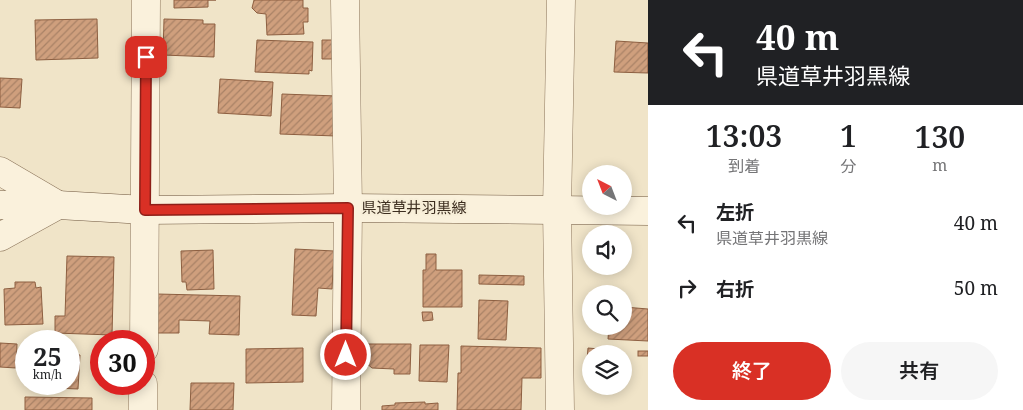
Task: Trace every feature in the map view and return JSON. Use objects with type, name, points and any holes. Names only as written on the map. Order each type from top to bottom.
[{"type":"street","points":[[144,330],[146,0]]},
{"type":"street","points":[[345,0],[348,208],[346,410]]},
{"type":"street","points":[[560,410],[557,209],[561,0]]},
{"type":"street","points":[[0,171],[58,205]]},
{"type":"street","name":"県道草井羽黒線","points":[[0,205],[58,205],[145,210],[348,208],[648,211]]},
{"type":"street","points":[[0,237],[58,205]]},
{"type":"street","points":[[143,395],[143,410]]},
{"type":"building","points":[[174,0],[208,0],[208,7],[174,8]]},
{"type":"building","points":[[254,0],[303,0],[303,8],[308,8],[308,22],[303,22],[304,34],[267,35],[266,14],[257,13],[252,8]]},
{"type":"building","points":[[97,19],[98,58],[36,60],[35,20]]},
{"type":"building","points":[[164,19],[203,20],[203,24],[215,24],[214,57],[163,55]]},
{"type":"building","points":[[257,40],[313,42],[312,71],[309,70],[309,74],[255,72]]},
{"type":"building","points":[[322,40],[337,40],[336,59],[322,59]]},
{"type":"building","points":[[616,41],[648,43],[648,73],[614,72]]},
{"type":"building","points":[[0,78],[22,79],[20,108],[0,107]]},
{"type":"building","points":[[220,79],[273,82],[271,116],[218,113]]},
{"type":"building","points":[[282,94],[337,96],[336,136],[280,134]]},
{"type":"building","points":[[295,249],[334,251],[332,289],[318,288],[316,316],[292,315]]},
{"type":"building","points":[[213,250],[214,289],[187,290],[186,282],[182,282],[181,251]]},
{"type":"building","points":[[426,254],[436,254],[436,270],[462,270],[462,307],[423,307],[423,270],[426,270]]},
{"type":"building","points":[[67,256],[114,257],[112,330],[90,330],[90,334],[80,334],[80,330],[55,330],[55,316],[65,316]]},
{"type":"building","points":[[479,275],[524,276],[524,285],[479,284]]},
{"type":"building","points":[[15,282],[35,282],[36,288],[41,287],[43,324],[5,325],[4,289],[15,288]]},
{"type":"building","points":[[157,294],[240,296],[239,335],[209,334],[210,321],[179,320],[179,333],[156,333]]},
{"type":"building","points":[[479,300],[508,301],[506,340],[478,339]]},
{"type":"building","points":[[632,308],[648,309],[648,341],[608,339],[608,335],[632,335]]},
{"type":"building","points":[[422,312],[432,312],[433,320],[423,321]]},
{"type":"building","points":[[0,343],[15,344],[15,368],[0,367]]},
{"type":"building","points":[[367,344],[411,344],[410,374],[394,374],[394,369],[372,368],[366,363]]},
{"type":"building","points":[[420,345],[449,345],[447,382],[419,381]]},
{"type":"building","points":[[461,346],[541,348],[541,378],[522,378],[521,410],[457,410],[458,373],[461,373]]},
{"type":"building","points":[[303,348],[303,382],[246,383],[246,349]]},
{"type":"building","points":[[638,351],[648,351],[648,356],[638,356]]},
{"type":"building","points":[[191,383],[234,383],[233,410],[190,410]]},
{"type":"building","points":[[25,397],[92,398],[92,410],[25,410]]},
{"type":"building","points":[[425,402],[425,404],[438,403],[438,410],[382,410],[382,406],[395,405],[395,403]]},
{"type":"route","points":[[146,57],[145,210],[348,208],[346,355]]}]
